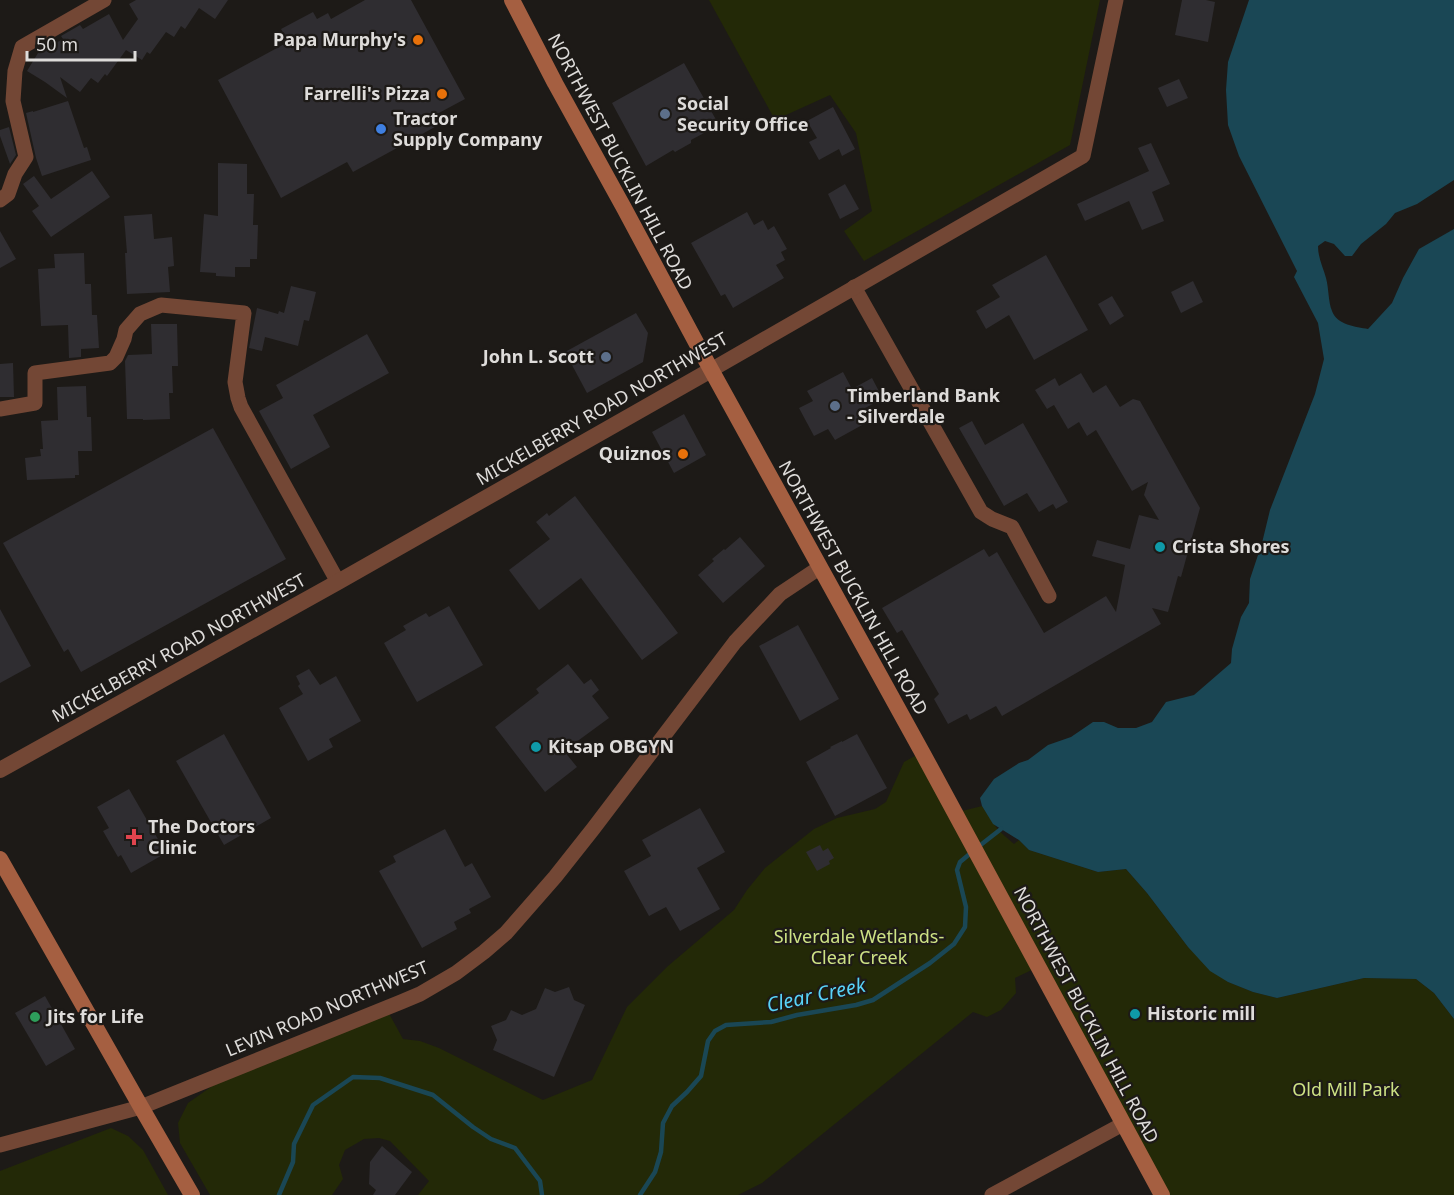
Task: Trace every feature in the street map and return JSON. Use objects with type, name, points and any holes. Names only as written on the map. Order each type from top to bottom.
[{"type":"main road","name":"NORTHWEST BUCKLIN HILL ROAD","points":[[512,0],[711,370],[1162,1195]]},
{"type":"main road","points":[[0,859],[192,1195]]},
{"type":"street","points":[[0,200],[8,194],[15,174],[26,157],[7,102],[22,47],[104,0]]},
{"type":"street","name":"MICKELBERRY ROAD NORTHWEST","points":[[0,770],[338,582],[1083,156],[1116,0]]},
{"type":"street","points":[[854,287],[981,512],[1012,527],[1049,596]]},
{"type":"street","points":[[0,409],[35,403],[35,373],[110,363],[116,357],[126,330],[140,314],[161,305],[244,313],[235,382],[241,407],[338,582]]},
{"type":"street","name":"LEVIN ROAD NORTHWEST","points":[[0,1145],[141,1107],[420,994],[456,973],[484,952],[516,922],[555,877],[735,642],[780,594],[819,568]]},
{"type":"street","points":[[992,1195],[1123,1124]]},
{"type":"green space","points":[[709,0],[1100,0],[1070,145],[864,261],[844,231],[872,211],[856,133],[830,95],[775,120]]},
{"type":"green space","name":"Silverdale Wetlands- Clear Creek","points":[[922,752],[962,811],[982,806],[998,830],[1014,844],[1019,840],[1029,850],[1098,872],[1126,869],[1188,947],[1228,982],[1277,998],[1364,978],[1416,979],[1434,993],[1454,1019],[1454,1195],[1162,1195],[1038,967],[1015,978],[1016,993],[1001,1010],[987,1017],[973,1012],[762,1183],[738,1195],[418,1195],[429,1181],[390,1141],[379,1138],[364,1139],[345,1150],[339,1165],[343,1179],[332,1195],[210,1195],[180,1143],[178,1123],[188,1103],[238,1068],[386,1008],[403,1039],[420,1041],[439,1048],[543,1100],[592,1080],[627,1007],[668,966],[734,910],[765,868],[814,829],[837,818],[875,809],[886,802],[904,762]]},
{"type":"green space","points":[[111,1128],[128,1136],[143,1150],[168,1195],[0,1195],[0,1171]]},
{"type":"water","points":[[1249,0],[1454,0],[1454,180],[1417,204],[1395,213],[1386,224],[1361,244],[1352,256],[1345,256],[1334,244],[1325,241],[1318,246],[1334,316],[1347,324],[1368,329],[1392,303],[1419,249],[1454,229],[1454,1019],[1434,993],[1416,979],[1364,978],[1277,998],[1228,982],[1210,971],[1188,947],[1126,869],[1098,872],[1029,850],[1019,840],[993,824],[980,798],[994,779],[1028,760],[1048,745],[1071,737],[1093,722],[1104,722],[1118,728],[1136,728],[1152,722],[1166,702],[1194,695],[1231,663],[1232,649],[1241,617],[1249,603],[1250,579],[1270,510],[1315,394],[1324,359],[1318,323],[1294,277],[1297,271],[1239,156],[1228,125],[1226,90],[1228,62]]},
{"type":"building","points":[[136,0],[228,0],[215,19],[199,8],[185,29],[181,26],[174,37],[166,32],[150,54],[147,52],[142,60],[126,50],[107,76],[105,74],[98,83],[91,78],[80,92],[60,77],[67,98],[27,71],[38,53],[63,39],[61,36],[80,25],[83,29],[109,14],[123,40],[138,19],[129,4]]},
{"type":"building","points":[[365,0],[411,0],[465,99],[437,114],[442,123],[353,172],[347,162],[281,198],[218,80],[288,42],[281,29],[313,12],[317,19],[328,13],[331,19]]},
{"type":"building","points":[[1182,0],[1215,2],[1208,42],[1175,35]]},
{"type":"building","name":"Social Security Office","points":[[684,63],[719,125],[691,140],[691,143],[675,152],[673,150],[646,166],[612,103]]},
{"type":"building","points":[[1179,79],[1188,98],[1167,107],[1158,88]]},
{"type":"building","points":[[68,101],[84,148],[87,147],[91,160],[42,176],[26,113]]},
{"type":"building","points":[[833,107],[855,149],[842,156],[839,149],[819,160],[809,142],[817,138],[807,121]]},
{"type":"building","points":[[9,127],[16,155],[10,164],[0,136],[0,130]]},
{"type":"building","points":[[1151,143],[1170,184],[1152,192],[1164,221],[1142,230],[1129,201],[1085,221],[1077,204],[1149,171],[1138,148]]},
{"type":"building","points":[[218,163],[247,164],[247,194],[254,194],[253,225],[258,225],[257,259],[250,259],[250,267],[235,267],[235,277],[200,272],[204,214],[218,216]]},
{"type":"building","points":[[92,171],[110,197],[51,237],[32,211],[39,206],[23,184],[34,176],[51,199]]},
{"type":"building","points":[[845,184],[859,209],[840,219],[828,194]]},
{"type":"building","points":[[747,212],[754,225],[763,220],[768,230],[774,226],[787,249],[781,252],[785,260],[776,265],[784,278],[733,308],[725,294],[721,296],[691,243]]},
{"type":"building","points":[[152,214],[154,239],[172,237],[174,266],[168,267],[170,292],[127,294],[124,216]]},
{"type":"building","points":[[0,231],[16,259],[0,268]]},
{"type":"building","points":[[84,253],[85,284],[91,284],[92,315],[97,315],[99,348],[81,349],[81,357],[69,358],[68,325],[41,326],[38,269],[55,268],[54,254]]},
{"type":"building","points":[[1046,255],[1088,330],[1034,360],[1009,315],[986,329],[976,311],[1000,297],[992,285]]},
{"type":"building","points":[[1193,281],[1203,302],[1181,313],[1171,292]]},
{"type":"building","points":[[291,286],[316,292],[309,321],[304,320],[298,346],[265,337],[262,351],[249,348],[257,308],[278,314],[279,311],[284,313]]},
{"type":"building","points":[[1112,296],[1124,316],[1110,325],[1098,304]]},
{"type":"building","name":"John L. Scott","points":[[636,313],[648,333],[643,362],[587,393],[565,352]]},
{"type":"building","points":[[151,324],[177,324],[178,366],[172,366],[173,393],[169,393],[170,419],[127,419],[125,361],[128,355],[152,354]]},
{"type":"building","points":[[367,334],[389,373],[313,415],[330,447],[291,469],[259,411],[283,398],[276,385]]},
{"type":"building","points":[[13,363],[14,397],[0,397],[0,364]]},
{"type":"building","name":"Timberland Bank - Silverdale","points":[[843,372],[852,389],[872,378],[883,399],[857,412],[864,424],[835,440],[828,429],[814,436],[799,408],[813,401],[807,391]]},
{"type":"building","name":"Crista Shores","points":[[1081,373],[1093,393],[1106,385],[1120,407],[1133,399],[1140,401],[1200,508],[1181,577],[1178,576],[1168,612],[1152,608],[1161,624],[1002,716],[996,706],[970,720],[967,714],[948,724],[934,699],[939,694],[902,630],[897,633],[882,608],[984,549],[989,557],[997,552],[1044,633],[1106,596],[1116,612],[1125,565],[1092,556],[1097,540],[1130,549],[1139,515],[1159,520],[1144,495],[1148,482],[1132,491],[1096,430],[1087,436],[1079,422],[1068,429],[1054,405],[1047,409],[1035,390],[1055,378],[1059,386]]},
{"type":"building","points":[[86,386],[87,417],[91,417],[92,451],[78,451],[79,475],[75,475],[75,478],[27,480],[25,458],[41,456],[40,449],[43,449],[41,421],[58,420],[57,387]]},
{"type":"building","points":[[684,414],[706,455],[674,473],[652,432]]},
{"type":"building","points":[[972,421],[985,445],[1023,423],[1068,502],[1056,509],[1053,504],[1039,512],[1027,493],[1004,506],[959,428]]},
{"type":"building","points":[[213,428],[286,559],[81,672],[68,649],[64,652],[3,543]]},
{"type":"building","points":[[575,496],[678,633],[642,660],[581,578],[539,610],[509,570],[550,539],[536,522],[547,513],[549,516]]},
{"type":"building","points":[[740,537],[765,566],[723,603],[698,575],[714,561],[712,559]]},
{"type":"building","points":[[449,606],[483,665],[417,702],[384,643],[406,630],[403,626],[426,613],[429,617]]},
{"type":"building","points":[[0,609],[31,666],[0,683]]},
{"type":"building","points":[[798,625],[839,699],[800,721],[759,646]]},
{"type":"building","points":[[568,664],[584,684],[591,679],[599,690],[592,696],[609,718],[564,751],[577,767],[545,792],[495,727],[539,693],[536,689]]},
{"type":"building","points":[[309,669],[320,685],[336,676],[361,721],[329,739],[333,747],[308,761],[279,708],[303,694],[296,676]]},
{"type":"building","points":[[224,734],[271,818],[224,845],[176,761]]},
{"type":"building","points":[[857,734],[887,788],[835,816],[806,762]]},
{"type":"building","name":"The Doctors Clinic","points":[[129,789],[166,853],[131,873],[121,855],[118,857],[103,831],[109,828],[97,807]]},
{"type":"building","points":[[700,808],[725,852],[697,868],[720,909],[680,931],[666,907],[649,916],[624,871],[651,856],[642,840]]},
{"type":"building","points":[[445,829],[465,867],[472,863],[491,897],[469,909],[471,913],[454,922],[457,929],[422,948],[379,871],[396,862],[393,856]]},
{"type":"building","points":[[820,845],[823,851],[828,848],[834,858],[829,861],[830,864],[817,871],[806,852]]},
{"type":"building","points":[[569,987],[574,1000],[585,1005],[554,1077],[493,1050],[497,1040],[491,1026],[506,1020],[511,1010],[522,1015],[536,1009],[545,988],[555,992]]},
{"type":"building","points":[[45,996],[75,1049],[46,1066],[15,1013]]},
{"type":"building","points":[[382,1146],[412,1172],[395,1195],[373,1195],[376,1190],[369,1184],[370,1162]]},
{"type":"waterway","name":"Clear Creek","points":[[978,847],[1001,829]]},
{"type":"waterway","name":"Clear Creek","points":[[640,1195],[655,1172],[661,1152],[663,1123],[672,1106],[701,1076],[708,1041],[715,1031],[726,1025],[771,1022],[873,1000],[930,963],[954,944],[965,927],[966,907],[957,870],[960,862],[972,852]]},
{"type":"waterway","name":"Clear Creek","points":[[279,1195],[293,1162],[294,1144],[313,1105],[353,1077],[380,1078],[433,1095],[491,1139],[515,1148],[540,1181],[542,1195]]},
{"type":"place","name":"Papa Murphy's","points":[[418,40]]},
{"type":"place","name":"Farrelli's Pizza","points":[[442,94]]},
{"type":"place","name":"Social Security Office","points":[[665,114]]},
{"type":"place","name":"Tractor Supply Company","points":[[381,129]]},
{"type":"place","name":"John L. Scott","points":[[606,357]]},
{"type":"place","name":"Timberland Bank - Silverdale","points":[[835,406]]},
{"type":"place","name":"Quiznos","points":[[683,454]]},
{"type":"place","name":"Crista Shores","points":[[1160,547]]},
{"type":"place","name":"Kitsap OBGYN","points":[[536,747]]},
{"type":"place","name":"The Doctors Clinic","points":[[134,837]]},
{"type":"place","name":"Historic mill","points":[[1135,1014]]},
{"type":"place","name":"Jits for Life","points":[[35,1017]]},
{"type":"park label","name":"Old Mill Park","points":[[1346,1090]]}]
